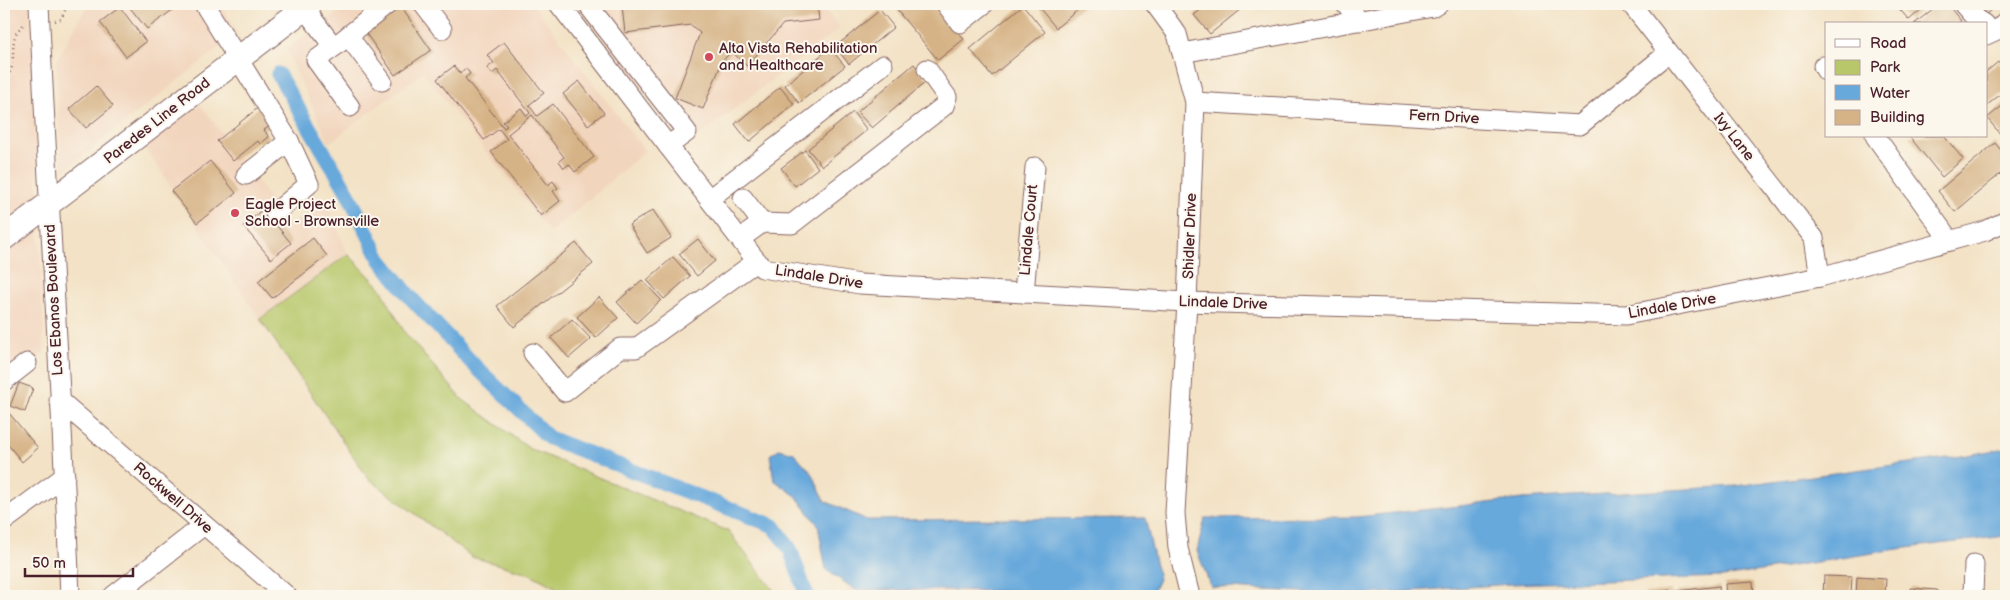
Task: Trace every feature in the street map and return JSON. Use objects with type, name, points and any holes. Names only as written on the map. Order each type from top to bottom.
[{"type":"main road","name":"Paredes Line Road","points":[[4,238],[307,6]]},
{"type":"street","name":"Los Ebanos Boulevard","points":[[39,4],[48,205],[65,476],[70,596]]},
{"type":"street","points":[[204,4],[289,141],[309,184],[275,212]]},
{"type":"street","points":[[350,107],[316,60],[388,4]]},
{"type":"street","points":[[423,4],[442,29]]},
{"type":"street","name":"Lindale Drive","points":[[559,4],[762,268],[860,284],[1187,302],[1626,315],[1820,277],[1985,231],[2006,221]]},
{"type":"street","points":[[946,4],[960,23],[984,4]]},
{"type":"street","name":"Shidler Drive","points":[[1155,4],[1177,34],[1195,102],[1187,302],[1175,513],[1178,548],[1190,596]]},
{"type":"street","points":[[1346,4],[1360,21]]},
{"type":"street","points":[[1182,53],[1360,21],[1433,7],[1438,4]]},
{"type":"street","name":"Ivy Lane","points":[[1631,4],[1814,238],[1820,277]]},
{"type":"street","points":[[1963,4],[1976,19],[1982,22]]},
{"type":"street","points":[[307,6],[382,81]]},
{"type":"street","points":[[573,22],[594,6],[687,132],[668,146]]},
{"type":"street","name":"Fern Drive","points":[[1195,102],[1580,125],[1668,53]]},
{"type":"street","points":[[710,199],[883,65]]},
{"type":"street","points":[[740,239],[762,223],[792,224],[944,106],[947,97],[927,69]]},
{"type":"street","points":[[1876,138],[1950,240]]},
{"type":"street","points":[[246,175],[289,141]]},
{"type":"street","name":"Lindale Court","points":[[1024,293],[1035,167]]},
{"type":"street","points":[[743,198],[762,223]]},
{"type":"street","points":[[533,353],[565,392],[620,348],[636,348],[757,261]]},
{"type":"street","points":[[4,381],[28,363]]},
{"type":"street","name":"Rockwell Drive","points":[[59,400],[286,596]]},
{"type":"street","points":[[4,521],[65,476]]},
{"type":"street","points":[[113,596],[204,525]]},
{"type":"street","points":[[1973,596],[1974,564]]},
{"type":"path","points":[[52,21],[61,19],[68,4]]},
{"type":"path","points":[[4,80],[12,64],[13,40],[22,26],[28,22]]},
{"type":"shaded area","points":[[4,4],[30,4],[44,353],[4,385]]},
{"type":"shaded area","points":[[88,4],[221,4],[238,33],[62,172],[56,62]]},
{"type":"shaded area","points":[[351,4],[533,4],[645,151],[550,233],[423,72],[329,143],[286,49]]},
{"type":"shaded area","points":[[576,4],[821,4],[840,28],[686,146]]},
{"type":"shaded area","name":"Eagle Project School - Brownsville","points":[[201,105],[289,225],[326,201],[348,254],[260,319],[143,145]]},
{"type":"shaded area","points":[[846,584],[1133,596],[848,596]]},
{"type":"green space","points":[[348,254],[380,287],[405,333],[462,399],[530,449],[728,531],[778,596],[573,596],[528,573],[472,557],[368,478],[260,319]]},
{"type":"water","points":[[2006,448],[2006,536],[1898,549],[1723,577],[1511,584],[1356,595],[1211,587],[1197,551],[1205,518],[1357,517],[1523,499],[1736,486],[1962,456]]},
{"type":"water","points":[[779,449],[794,453],[812,473],[825,501],[867,520],[1145,518],[1159,579],[1151,596],[955,590],[856,590],[826,570],[818,525],[796,496],[774,480],[770,455]]},
{"type":"building","points":[[127,4],[172,4],[175,8],[147,29]]},
{"type":"building","name":"Alta Vista Rehabilitation and Healthcare","points":[[624,4],[817,4],[819,20],[783,24],[747,66],[731,51],[722,62],[703,109],[675,98],[700,33],[691,25],[625,33],[622,6]]},
{"type":"building","points":[[900,4],[936,4],[964,39],[938,60],[895,8]]},
{"type":"building","points":[[1036,4],[1085,4],[1056,28]]},
{"type":"building","points":[[1208,4],[1247,4],[1210,34],[1194,15]]},
{"type":"building","points":[[1895,4],[1928,4],[1909,20]]},
{"type":"building","points":[[1939,4],[1947,4],[1961,21],[1960,22],[1916,22]]},
{"type":"building","points":[[1976,4],[1998,4],[1985,15]]},
{"type":"building","points":[[1023,5],[1045,32],[992,76],[970,49]]},
{"type":"building","points":[[120,7],[146,42],[126,57],[100,22]]},
{"type":"building","points":[[401,7],[431,50],[395,75],[365,32]]},
{"type":"building","points":[[880,10],[894,27],[849,64],[835,47]]},
{"type":"building","points":[[504,42],[544,93],[529,105],[537,116],[553,104],[594,157],[575,172],[569,164],[564,168],[559,161],[564,157],[532,115],[508,134],[548,185],[553,181],[558,188],[553,191],[560,201],[541,216],[491,152],[507,139],[499,129],[484,140],[437,79],[454,66],[460,73],[466,68],[470,74],[465,78],[504,128],[507,126],[503,122],[521,108],[527,116],[530,113],[497,70],[492,74],[487,68],[494,63],[487,55]]},
{"type":"building","points":[[830,48],[845,66],[799,103],[785,85]]},
{"type":"building","points":[[1998,62],[2006,72],[2006,90],[1988,104],[1988,70]]},
{"type":"building","points":[[914,64],[928,80],[872,128],[857,112]]},
{"type":"building","points":[[579,81],[604,113],[588,125],[563,94]]},
{"type":"building","points":[[96,86],[113,106],[86,128],[69,109]]},
{"type":"building","points":[[780,87],[794,104],[749,142],[735,124]]},
{"type":"building","points":[[2006,103],[2006,141],[1988,119]]},
{"type":"building","points":[[259,107],[273,124],[264,130],[269,137],[260,144],[258,141],[233,161],[217,141]]},
{"type":"building","points":[[853,112],[867,130],[822,166],[808,149]]},
{"type":"building","points":[[1911,138],[1946,138],[1963,159],[1942,177]]},
{"type":"building","points":[[1995,143],[2006,156],[2006,169],[1955,212],[1938,191]]},
{"type":"building","points":[[805,150],[818,168],[795,186],[781,168]]},
{"type":"building","points":[[210,161],[236,193],[197,223],[171,191]]},
{"type":"building","points":[[263,209],[291,243],[271,259],[243,226]]},
{"type":"building","points":[[653,210],[671,238],[647,253],[629,225]]},
{"type":"building","points":[[313,238],[327,256],[272,298],[258,281]]},
{"type":"building","points":[[698,239],[715,261],[697,276],[679,254]]},
{"type":"building","points":[[576,243],[593,264],[514,327],[497,306]]},
{"type":"building","points":[[673,257],[690,276],[664,299],[647,280]]},
{"type":"building","points":[[642,280],[661,300],[636,323],[617,302]]},
{"type":"building","points":[[599,297],[618,318],[596,338],[577,317]]},
{"type":"building","points":[[572,319],[591,339],[569,358],[551,338]]},
{"type":"building","points":[[19,383],[33,388],[25,412],[10,406]]},
{"type":"building","points":[[4,407],[38,448],[22,462],[4,440]]},
{"type":"building","points":[[1824,576],[1852,577],[1851,596],[1823,596]]},
{"type":"building","points":[[1857,577],[1886,579],[1885,596],[1856,596]]},
{"type":"building","points":[[1753,582],[1754,596],[1726,596],[1725,584]]},
{"type":"building","points":[[1719,586],[1720,596],[1678,596],[1677,591]]},
{"type":"building","points":[[1911,588],[1937,590],[1937,596],[1911,596]]},
{"type":"building","points":[[1671,590],[1672,596],[1645,596],[1645,593]]},
{"type":"waterway","points":[[278,74],[348,193],[380,259],[411,298],[474,365],[549,438],[774,526],[790,549],[807,596]]},
{"type":"place","name":"Alta Vista Rehabilitation and Healthcare","points":[[709,57]]},
{"type":"place","name":"Eagle Project School - Brownsville","points":[[235,213]]}]
